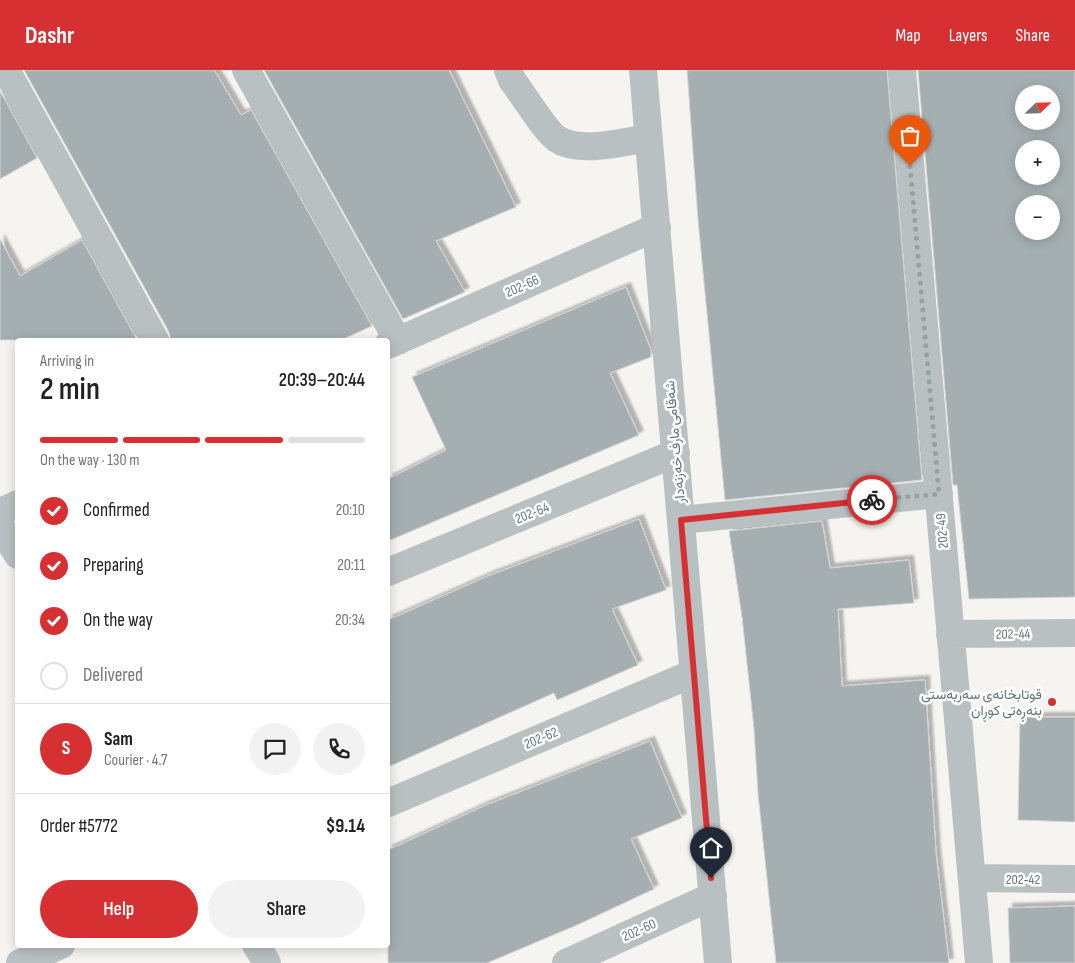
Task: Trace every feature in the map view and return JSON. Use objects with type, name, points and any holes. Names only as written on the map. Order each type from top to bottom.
[{"type":"street","points":[[6,70],[154,338]]},
{"type":"street","points":[[246,70],[393,343]]},
{"type":"street","points":[[508,70],[512,80],[555,138],[567,144],[599,146],[648,138]]},
{"type":"street","name":"شەقامی مارف خەزنەدار","points":[[643,70],[718,963]]},
{"type":"street","name":"202-49","points":[[902,70],[979,963]]},
{"type":"street","name":"202-66","points":[[393,343],[657,227]]},
{"type":"street","name":"202-64","points":[[390,571],[676,453]]},
{"type":"street","points":[[681,520],[939,494]]},
{"type":"street","points":[[0,512],[15,505]]},
{"type":"street","points":[[0,526],[15,550]]},
{"type":"street","name":"202-44","points":[[950,634],[1075,632]]},
{"type":"street","name":"202-62","points":[[390,802],[694,673]]},
{"type":"street","name":"202-42","points":[[972,878],[1075,879]]},
{"type":"street","name":"202-60","points":[[566,963],[713,896]]},
{"type":"street","points":[[20,963],[54,948]]},
{"type":"street","points":[[258,948],[267,963]]},
{"type":"building","points":[[24,70],[214,70],[241,115],[251,110],[372,326],[345,338],[170,338],[169,332]]},
{"type":"building","points":[[264,70],[449,70],[516,207],[436,241],[465,292],[403,319]]},
{"type":"building","points":[[687,70],[887,70],[922,480],[725,500],[698,220]]},
{"type":"building","points":[[918,70],[1075,70],[1075,597],[969,599],[957,485],[953,485]]},
{"type":"building","points":[[0,91],[37,158],[0,179]]},
{"type":"building","points":[[0,239],[20,276],[82,240],[136,338],[15,338],[15,340],[0,340]]},
{"type":"building","points":[[626,287],[651,350],[651,357],[610,373],[639,435],[390,540],[390,478],[446,450],[412,377]]},
{"type":"building","points":[[639,519],[666,590],[612,609],[638,665],[557,700],[554,693],[390,766],[390,619],[488,576]]},
{"type":"building","points":[[822,521],[830,568],[909,560],[914,603],[838,609],[842,686],[925,680],[936,853],[949,963],[776,963],[742,617],[729,531]]},
{"type":"building","points":[[1020,717],[1075,717],[1075,822],[1018,820]]},
{"type":"building","points":[[650,741],[682,818],[631,839],[654,889],[577,925],[487,963],[388,963],[388,948],[390,948],[390,849],[486,805]]},
{"type":"building","points":[[1075,906],[1075,963],[1010,963],[1008,908]]},
{"type":"way so far","points":[[872,500],[939,494],[910,166]]},
{"type":"place","name":"قوتابخانەی سەربەستی بنەڕەتی کوڕان","points":[[1052,702]]},
{"type":"route","points":[[711,878],[681,520],[872,500]]}]
